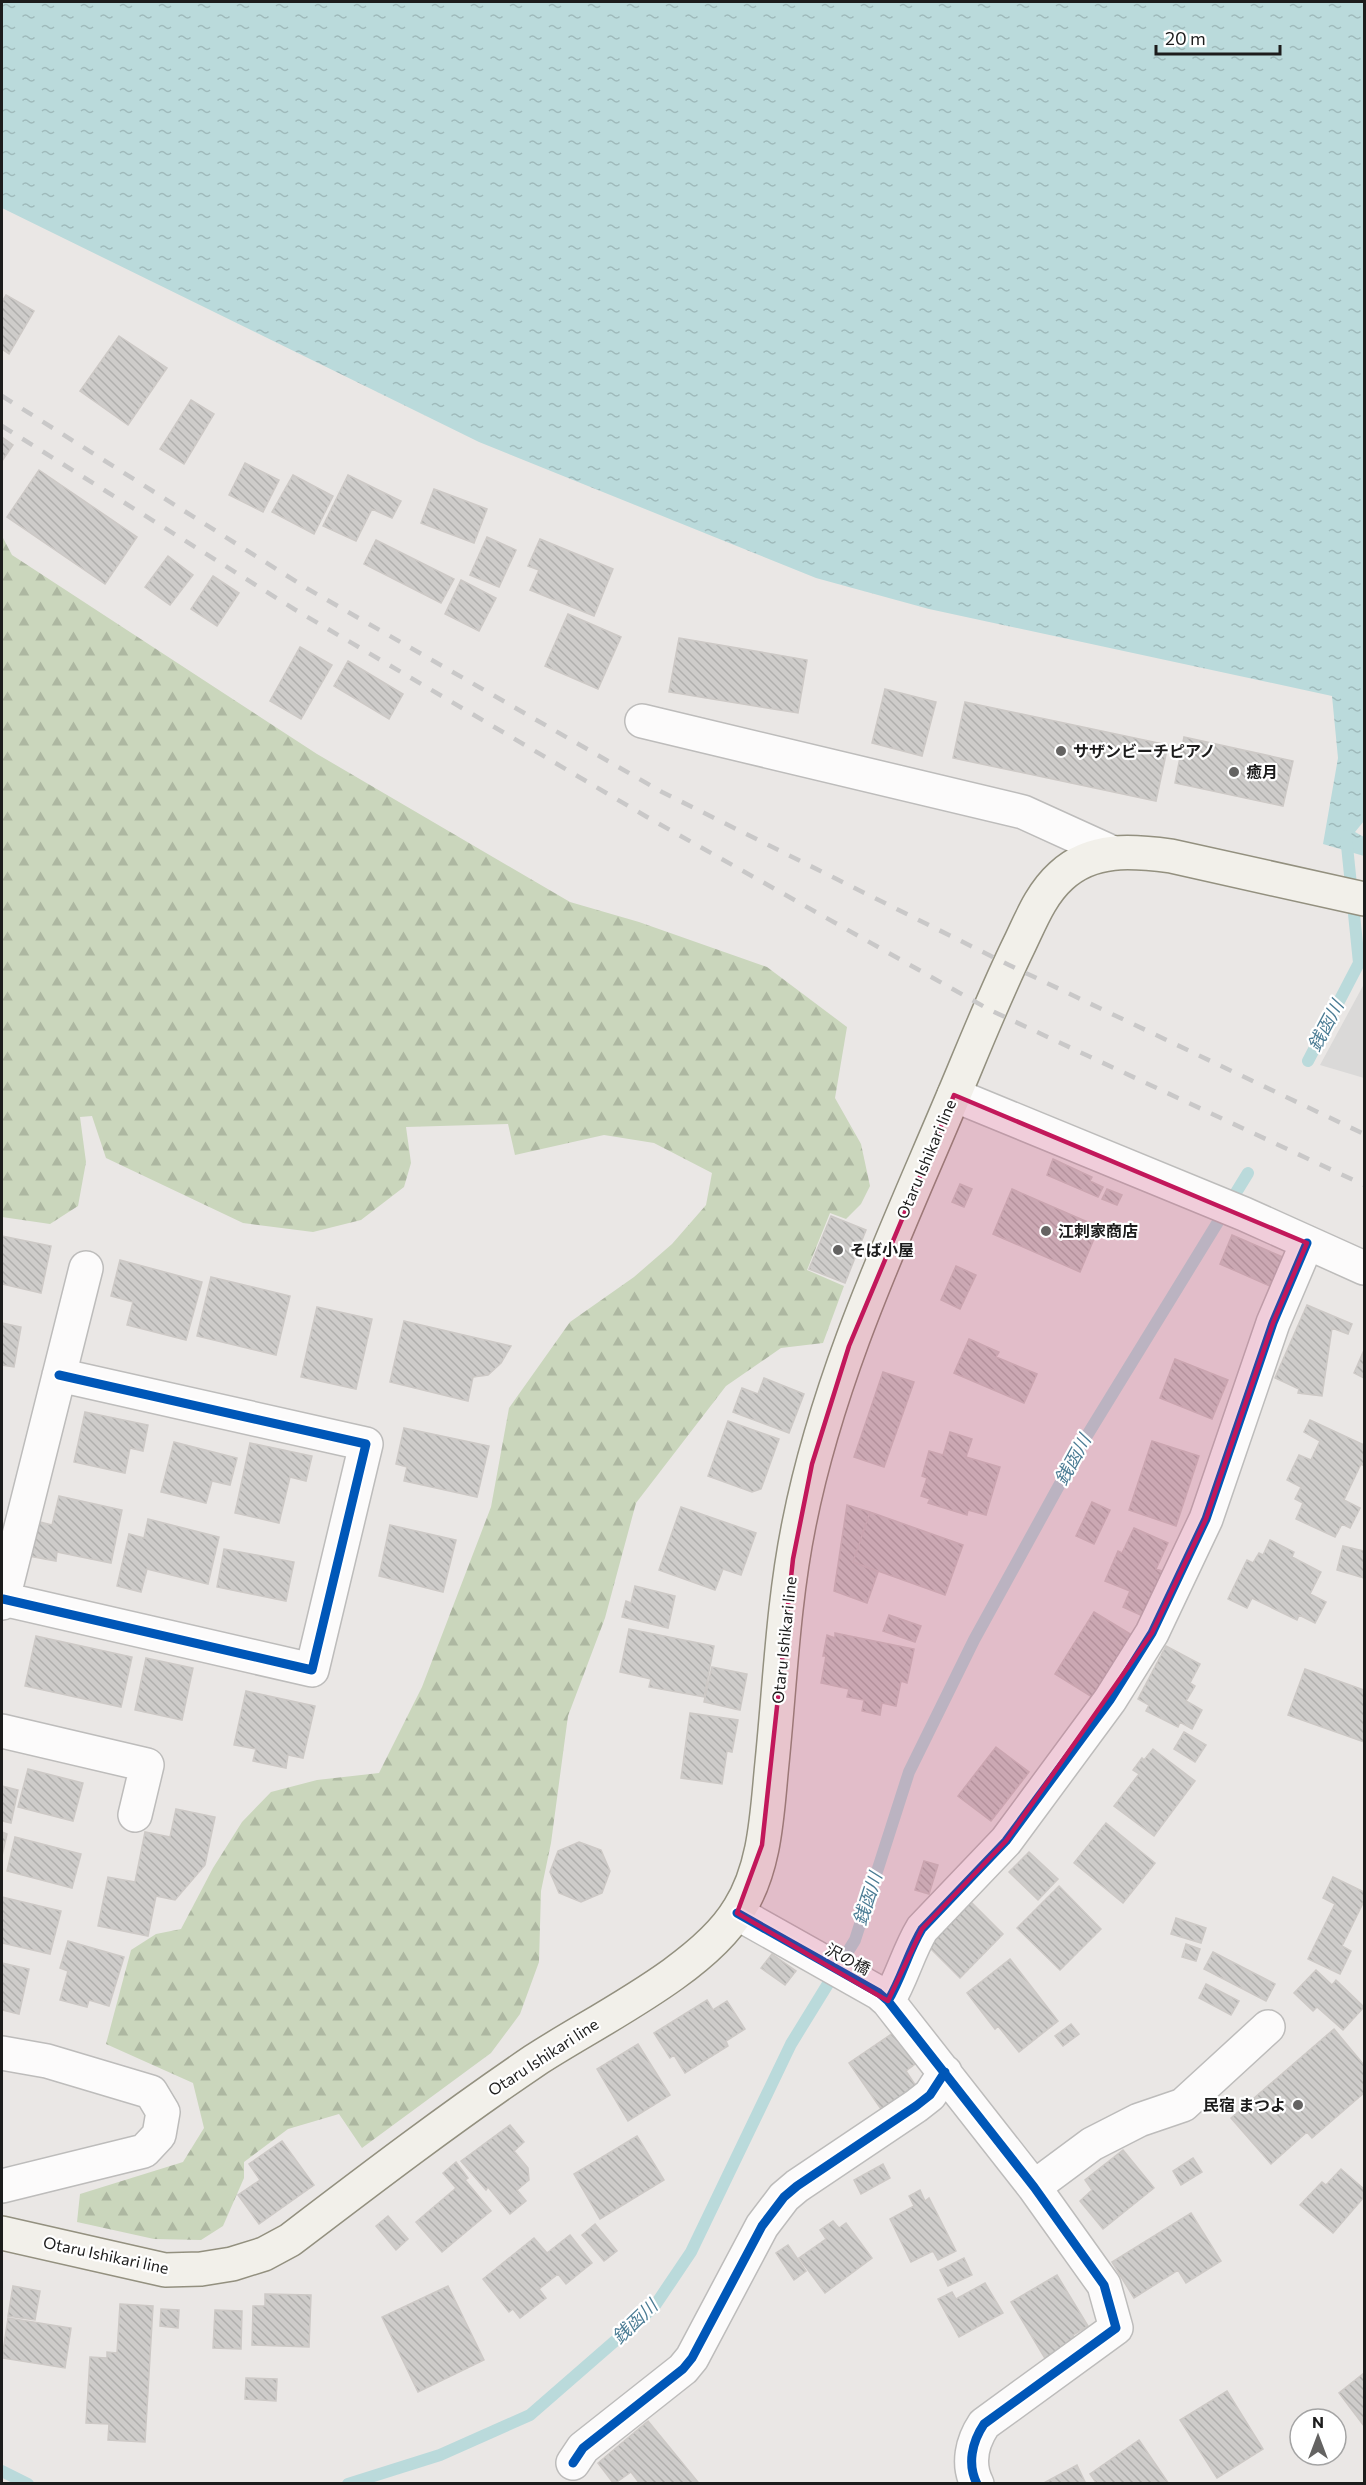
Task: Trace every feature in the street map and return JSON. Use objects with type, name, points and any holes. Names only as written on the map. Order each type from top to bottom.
[{"type":"main road","name":"Otaru Ishikari line","points":[[2,2233],[165,2270],[201,2269],[232,2264],[264,2254],[290,2240],[462,2110],[538,2058],[665,1978],[719,1936],[737,1914],[756,1872],[762,1845],[792,1559],[812,1464],[853,1336],[996,994],[1037,906],[1062,874],[1083,861],[1111,852],[1140,852],[1171,856],[1365,899]]},
{"type":"street","points":[[642,721],[1023,812],[1111,852]]},
{"type":"street","points":[[954,1095],[1244,1214],[1365,1268]]},
{"type":"street","points":[[977,2484],[973,2472],[972,2453],[974,2439],[984,2424],[1116,2328],[1104,2285],[1034,2187],[884,1997],[900,1982],[914,1943],[922,1929],[1006,1840],[1110,1700],[1152,1633],[1206,1519],[1273,1323],[1307,1243]]},
{"type":"street","points":[[58,1375],[366,1444],[312,1670],[2,1601],[58,1375],[86,1268]]},
{"type":"street","points":[[2,1731],[147,1765],[135,1815]]},
{"type":"street","name":"沢の橋","points":[[737,1914],[884,1997]]},
{"type":"street","points":[[1034,2187],[1092,2144],[1139,2120],[1183,2105],[1268,2027]]},
{"type":"street","points":[[2,2053],[47,2061],[151,2092],[163,2112],[159,2135],[144,2151],[2,2186]]},
{"type":"street","points":[[573,2463],[583,2448],[683,2369],[692,2358],[762,2226],[784,2197],[916,2106],[930,2095],[945,2072]]},
{"type":"highlighted area","points":[[954,1095],[1307,1243],[1273,1323],[1206,1519],[1152,1633],[1006,1841],[922,1929],[888,2001],[737,1913],[762,1845],[793,1559],[812,1464],[849,1346]]},
{"type":"green space","points":[[2,536],[12,555],[317,754],[570,902],[639,922],[767,967],[847,1027],[835,1098],[861,1144],[870,1186],[861,1204],[846,1219],[830,1213],[807,1270],[844,1286],[823,1343],[781,1348],[726,1386],[636,1503],[605,1618],[568,1716],[551,1843],[541,1891],[539,1962],[520,2014],[491,2053],[362,2148],[339,2114],[288,2129],[244,2162],[244,2178],[223,2226],[201,2240],[154,2239],[77,2222],[80,2194],[183,2162],[204,2128],[193,2083],[106,2044],[131,1950],[156,1934],[181,1929],[213,1868],[242,1822],[271,1792],[317,1780],[379,1773],[422,1687],[491,1507],[509,1408],[570,1322],[634,1277],[672,1244],[706,1205],[712,1173],[654,1143],[604,1135],[515,1155],[508,1124],[406,1127],[411,1163],[404,1187],[361,1220],[313,1232],[243,1223],[106,1158],[92,1116],[80,1117],[86,1162],[78,1206],[50,1224],[2,1217]]},
{"type":"shaded area","points":[[1364,984],[1364,1078],[1320,1065]]},
{"type":"water","points":[[2,2],[1364,2],[1364,821],[1355,832],[1364,837],[1364,856],[1323,844],[1338,758],[1332,696],[929,609],[816,578],[479,442],[2,208]]},
{"type":"building","points":[[6,295],[34,311],[9,354],[2,349],[2,302]]},
{"type":"building","points":[[119,336],[167,368],[128,425],[80,391]]},
{"type":"building","points":[[191,400],[214,414],[184,464],[160,449]]},
{"type":"building","points":[[2,437],[13,445],[2,461]]},
{"type":"building","points":[[245,463],[279,480],[263,512],[229,495]]},
{"type":"building","points":[[39,470],[137,537],[105,584],[7,517]]},
{"type":"building","points":[[293,475],[333,496],[314,534],[272,512]]},
{"type":"building","points":[[348,475],[401,501],[392,518],[372,509],[356,541],[323,526]]},
{"type":"building","points":[[434,489],[487,509],[474,543],[421,523]]},
{"type":"building","points":[[487,537],[516,550],[499,587],[470,575]]},
{"type":"building","points":[[540,539],[613,569],[594,616],[530,590],[539,570],[528,566]]},
{"type":"building","points":[[376,540],[454,579],[441,603],[364,564]]},
{"type":"building","points":[[168,556],[193,575],[170,605],[145,587]]},
{"type":"building","points":[[213,576],[239,593],[217,626],[191,609]]},
{"type":"building","points":[[461,580],[496,598],[479,631],[445,614]]},
{"type":"building","points":[[568,614],[621,637],[598,689],[545,666]]},
{"type":"building","points":[[679,638],[807,660],[798,713],[669,692]]},
{"type":"building","points":[[300,647],[332,665],[301,719],[270,701]]},
{"type":"building","points":[[348,661],[403,694],[389,719],[334,686]]},
{"type":"building","points":[[885,689],[936,702],[922,756],[872,743]]},
{"type":"building","name":"サザンビーチピアノ","points":[[965,702],[1168,745],[1156,801],[953,758]]},
{"type":"building","name":"癒月","points":[[1184,737],[1293,761],[1283,806],[1175,783]]},
{"type":"building","points":[[1053,1159],[1092,1177],[1090,1181],[1103,1187],[1098,1197],[1047,1175]]},
{"type":"building","points":[[960,1184],[972,1189],[964,1207],[952,1202]]},
{"type":"building","name":"江刺家商店","points":[[1012,1189],[1099,1227],[1080,1272],[993,1234]]},
{"type":"building","points":[[1107,1189],[1122,1195],[1117,1205],[1102,1199]]},
{"type":"building","name":"そば小屋","points":[[831,1216],[866,1230],[845,1283],[809,1269]]},
{"type":"building","points":[[1232,1235],[1285,1258],[1272,1287],[1220,1264]]},
{"type":"building","points":[[2,1236],[51,1246],[41,1293],[2,1284]]},
{"type":"building","points":[[120,1260],[202,1282],[186,1340],[127,1325],[133,1302],[111,1296]]},
{"type":"building","points":[[956,1266],[976,1275],[960,1309],[941,1300]]},
{"type":"building","points":[[211,1277],[290,1296],[276,1355],[197,1336]]},
{"type":"building","points":[[1307,1305],[1352,1324],[1348,1334],[1332,1328],[1322,1396],[1298,1393],[1299,1389],[1275,1378]]},
{"type":"building","points":[[317,1307],[372,1319],[356,1389],[301,1377]]},
{"type":"building","points":[[404,1321],[511,1346],[501,1363],[488,1375],[473,1377],[468,1401],[390,1382]]},
{"type":"building","points":[[2,1323],[21,1327],[14,1367],[2,1365]]},
{"type":"building","points":[[969,1339],[999,1352],[996,1357],[1037,1374],[1024,1403],[954,1373]]},
{"type":"building","points":[[1364,1350],[1364,1378],[1354,1373]]},
{"type":"building","points":[[1175,1359],[1228,1380],[1212,1419],[1160,1398]]},
{"type":"building","points":[[883,1372],[914,1382],[884,1467],[854,1457]]},
{"type":"building","points":[[764,1378],[804,1394],[789,1433],[733,1412],[742,1388],[758,1394]]},
{"type":"building","points":[[85,1412],[148,1425],[143,1451],[130,1448],[125,1473],[74,1462]]},
{"type":"building","points":[[1310,1420],[1364,1445],[1364,1466],[1361,1464],[1344,1500],[1360,1508],[1350,1528],[1342,1524],[1335,1537],[1296,1519],[1303,1503],[1295,1499],[1301,1487],[1287,1480],[1299,1455],[1311,1460],[1320,1441],[1304,1432]]},
{"type":"building","points":[[728,1421],[779,1439],[761,1489],[752,1492],[708,1476]]},
{"type":"building","points":[[404,1428],[489,1446],[477,1497],[404,1481],[407,1467],[396,1464]]},
{"type":"building","points":[[950,1432],[972,1439],[966,1457],[1000,1467],[986,1515],[968,1510],[967,1515],[928,1503],[930,1499],[921,1496],[927,1478],[922,1476],[929,1451],[943,1455]]},
{"type":"building","points":[[1152,1441],[1199,1456],[1176,1526],[1129,1510]]},
{"type":"building","points":[[174,1442],[237,1458],[230,1485],[212,1481],[206,1503],[161,1492]]},
{"type":"building","points":[[250,1443],[312,1456],[306,1481],[290,1477],[279,1523],[235,1513]]},
{"type":"building","points":[[59,1496],[122,1510],[111,1563],[57,1552],[56,1561],[28,1556],[36,1521],[52,1525]]},
{"type":"building","points":[[1092,1502],[1110,1510],[1094,1544],[1076,1536]]},
{"type":"building","points":[[847,1505],[870,1512],[853,1562],[878,1572],[867,1603],[834,1591]]},
{"type":"building","points":[[681,1507],[756,1533],[741,1575],[723,1569],[715,1590],[659,1570]]},
{"type":"building","points":[[870,1512],[963,1545],[945,1595],[853,1562]]},
{"type":"building","points":[[148,1519],[219,1537],[208,1584],[147,1569],[141,1592],[117,1586],[129,1534],[144,1538]]},
{"type":"building","points":[[390,1525],[456,1540],[443,1592],[379,1576]]},
{"type":"building","points":[[1134,1528],[1168,1543],[1156,1569],[1165,1572],[1145,1617],[1123,1607],[1130,1591],[1105,1581],[1118,1551],[1122,1553]]},
{"type":"building","points":[[1270,1540],[1294,1552],[1292,1557],[1321,1572],[1310,1594],[1326,1602],[1315,1623],[1299,1615],[1297,1620],[1252,1598],[1247,1608],[1228,1599],[1247,1560],[1253,1563],[1259,1553],[1263,1555]]},
{"type":"building","points":[[1343,1546],[1364,1551],[1364,1578],[1337,1570]]},
{"type":"building","points":[[224,1549],[294,1562],[286,1601],[217,1587]]},
{"type":"building","points":[[635,1586],[675,1596],[668,1628],[622,1617],[626,1601],[631,1603]]},
{"type":"building","points":[[1094,1612],[1132,1635],[1092,1697],[1055,1674]]},
{"type":"building","points":[[889,1615],[921,1626],[915,1642],[883,1631]]},
{"type":"building","points":[[629,1629],[714,1646],[704,1697],[649,1687],[651,1679],[620,1672]]},
{"type":"building","points":[[835,1633],[914,1649],[907,1683],[901,1681],[896,1706],[882,1703],[880,1715],[862,1711],[864,1700],[847,1697],[849,1689],[821,1683],[827,1635],[835,1638]]},
{"type":"building","points":[[36,1636],[132,1657],[121,1707],[25,1686]]},
{"type":"building","points":[[1166,1646],[1200,1664],[1190,1683],[1195,1686],[1186,1701],[1202,1710],[1192,1729],[1180,1722],[1178,1727],[1146,1711],[1149,1705],[1138,1699]]},
{"type":"building","points":[[146,1658],[193,1668],[182,1720],[135,1710]]},
{"type":"building","points":[[712,1667],[747,1674],[740,1710],[704,1702]]},
{"type":"building","points":[[1305,1669],[1364,1690],[1364,1742],[1288,1715]]},
{"type":"building","points":[[246,1691],[315,1706],[303,1758],[288,1755],[286,1768],[253,1761],[256,1749],[234,1745]]},
{"type":"building","points":[[690,1713],[738,1720],[732,1752],[727,1751],[722,1784],[681,1778]]},
{"type":"building","points":[[1184,1732],[1206,1745],[1195,1762],[1174,1749]]},
{"type":"building","points":[[996,1747],[1029,1772],[991,1821],[958,1796]]},
{"type":"building","points":[[1153,1749],[1195,1781],[1154,1836],[1114,1806],[1139,1774],[1133,1770]]},
{"type":"building","points":[[28,1769],[83,1783],[73,1821],[18,1807]]},
{"type":"building","points":[[2,1786],[18,1790],[11,1823],[2,1821]]},
{"type":"building","points":[[176,1809],[215,1817],[205,1865],[175,1900],[156,1896],[148,1936],[98,1926],[108,1877],[135,1882],[145,1832],[170,1837]]},
{"type":"building","points":[[1106,1823],[1155,1863],[1123,1903],[1074,1863]]},
{"type":"building","points":[[2,1832],[7,1834],[2,1856]]},
{"type":"building","points":[[15,1837],[81,1854],[72,1888],[7,1871]]},
{"type":"building","points":[[579,1842],[601,1850],[610,1871],[602,1893],[581,1902],[559,1893],[550,1872],[558,1851]]},
{"type":"building","points":[[1029,1852],[1058,1879],[1038,1900],[1009,1872]]},
{"type":"building","points":[[924,1861],[938,1865],[929,1894],[915,1890]]},
{"type":"building","points":[[1333,1877],[1364,1892],[1364,1901],[1342,1946],[1351,1951],[1340,1974],[1308,1959],[1335,1904],[1323,1898]]},
{"type":"building","points":[[1059,1886],[1101,1929],[1060,1970],[1017,1928]]},
{"type":"building","points":[[2,1897],[61,1911],[50,1954],[2,1943]]},
{"type":"building","points":[[971,1902],[1003,1934],[960,1978],[928,1946]]},
{"type":"building","points":[[1176,1918],[1206,1928],[1201,1943],[1171,1934]]},
{"type":"building","points":[[68,1941],[124,1957],[109,2006],[89,2000],[87,2007],[60,2000],[68,1971],[60,1968]]},
{"type":"building","points":[[1186,1944],[1200,1949],[1196,1961],[1182,1957]]},
{"type":"building","points":[[1213,1952],[1275,1984],[1266,2001],[1204,1969]]},
{"type":"building","points":[[772,1954],[796,1971],[785,1985],[761,1968]]},
{"type":"building","points":[[1010,1959],[1058,2021],[1019,2052],[998,2026],[995,2029],[967,1993]]},
{"type":"building","points":[[2,1963],[29,1969],[19,2014],[2,2010]]},
{"type":"building","points":[[1316,1970],[1332,1985],[1336,1980],[1364,2007],[1343,2030],[1317,2007],[1313,2011],[1294,1993]]},
{"type":"building","points":[[1206,1984],[1239,2001],[1231,2015],[1199,1998]]},
{"type":"building","points":[[707,2000],[713,2010],[727,2001],[745,2029],[726,2041],[728,2046],[685,2073],[674,2055],[670,2058],[654,2033]]},
{"type":"building","points":[[1071,2024],[1079,2034],[1063,2046],[1055,2036]]},
{"type":"building","name":"民宿 まつよ","points":[[1334,2029],[1364,2065],[1364,2093],[1312,2138],[1307,2132],[1271,2164],[1231,2118]]},
{"type":"building","points":[[893,2033],[915,2064],[906,2071],[916,2086],[881,2109],[849,2063]]},
{"type":"building","points":[[638,2044],[670,2095],[628,2121],[597,2069]]},
{"type":"building","points":[[510,2125],[524,2142],[514,2151],[528,2168],[529,2180],[517,2190],[526,2201],[510,2214],[488,2187],[486,2190],[461,2161]]},
{"type":"building","points":[[637,2136],[664,2180],[600,2219],[574,2174]]},
{"type":"building","points":[[282,2141],[314,2185],[259,2224],[238,2195],[260,2180],[249,2164]]},
{"type":"building","points":[[1123,2150],[1154,2188],[1103,2229],[1080,2201],[1092,2190],[1085,2180]]},
{"type":"building","points":[[1193,2158],[1202,2172],[1181,2185],[1173,2171]]},
{"type":"building","points":[[456,2162],[468,2178],[465,2180],[491,2211],[442,2252],[416,2222],[456,2188],[443,2173]]},
{"type":"building","points":[[883,2164],[890,2178],[861,2194],[854,2180]]},
{"type":"building","points":[[1341,2169],[1364,2189],[1364,2197],[1333,2233],[1300,2205],[1322,2182],[1326,2185]]},
{"type":"building","points":[[920,2190],[925,2201],[929,2198],[956,2251],[938,2260],[933,2251],[911,2262],[890,2219],[914,2206],[909,2196]]},
{"type":"building","points":[[1191,2213],[1221,2261],[1186,2283],[1178,2270],[1134,2298],[1112,2262]]},
{"type":"building","points":[[388,2216],[408,2239],[396,2250],[376,2226]]},
{"type":"building","points":[[833,2221],[839,2228],[846,2223],[872,2258],[825,2293],[799,2258],[826,2239],[820,2230]]},
{"type":"building","points":[[595,2224],[617,2251],[604,2261],[582,2235]]},
{"type":"building","points":[[570,2235],[592,2263],[566,2284],[558,2274],[539,2289],[546,2298],[520,2318],[513,2309],[509,2312],[483,2279],[534,2238],[547,2253]]},
{"type":"building","points":[[788,2245],[806,2271],[794,2280],[776,2253]]},
{"type":"building","points":[[964,2258],[972,2275],[948,2286],[940,2270]]},
{"type":"building","points":[[1057,2275],[1088,2326],[1073,2335],[1078,2342],[1046,2360],[1011,2302]]},
{"type":"building","points":[[985,2283],[1003,2313],[959,2337],[938,2299],[952,2292],[956,2299]]},
{"type":"building","points":[[13,2286],[40,2291],[35,2320],[8,2316]]},
{"type":"building","points":[[448,2286],[484,2360],[418,2392],[382,2317]]},
{"type":"building","points":[[265,2294],[311,2295],[309,2347],[252,2345],[253,2306],[265,2306]]},
{"type":"building","points":[[120,2304],[153,2306],[145,2442],[108,2440],[109,2424],[86,2423],[90,2357],[107,2358],[107,2352],[117,2353]]},
{"type":"building","points":[[161,2309],[179,2310],[178,2328],[160,2326]]},
{"type":"building","points":[[215,2310],[242,2311],[241,2349],[213,2348]]},
{"type":"building","points":[[8,2318],[71,2328],[65,2368],[2,2358]]},
{"type":"building","points":[[1364,2373],[1364,2426],[1339,2393]]},
{"type":"building","points":[[246,2378],[277,2379],[276,2401],[245,2399]]},
{"type":"building","points":[[1227,2391],[1263,2449],[1217,2478],[1180,2420]]},
{"type":"building","points":[[648,2421],[698,2482],[697,2484],[640,2484],[631,2472],[614,2484],[598,2463]]},
{"type":"building","points":[[1139,2440],[1169,2484],[1097,2484],[1090,2474]]},
{"type":"building","points":[[1077,2465],[1086,2484],[1042,2484]]},
{"type":"waterway","name":"銭函川","points":[[1308,1061],[1359,963],[1346,836]]},
{"type":"waterway","name":"銭函川","points":[[348,2484],[440,2455],[530,2415],[654,2307],[691,2252],[791,2044],[855,1940],[909,1772],[974,1640],[1083,1442],[1248,1173]]},
{"type":"waterway","name":"銭函川","points":[[2,2471],[28,2484]]},
{"type":"railway","points":[[2,396],[308,589],[662,792],[1009,965],[1364,1134]]},
{"type":"railway","points":[[2,426],[294,609],[647,817],[990,1010],[1364,1185]]},
{"type":"cycle path","points":[[888,2001],[922,1929],[1006,1841],[1110,1700],[1152,1633],[1206,1519],[1273,1323],[1307,1243]]},
{"type":"cycle path","points":[[3,1599],[312,1670],[366,1444],[59,1375]]},
{"type":"cycle path","points":[[737,1913],[879,1993],[888,2001],[1034,2187],[1104,2285],[1116,2328],[984,2424],[976,2438],[972,2453],[972,2469],[977,2484]]},
{"type":"cycle path","points":[[573,2463],[583,2448],[683,2369],[692,2358],[762,2226],[784,2197],[916,2106],[930,2095],[945,2072]]},
{"type":"place","name":"サザンビーチピアノ","points":[[1061,751]]},
{"type":"place","name":"癒月","points":[[1234,772]]},
{"type":"place","name":"江刺家商店","points":[[1046,1231]]},
{"type":"place","name":"そば小屋","points":[[838,1250]]},
{"type":"place","name":"民宿 まつよ","points":[[1298,2105]]}]
